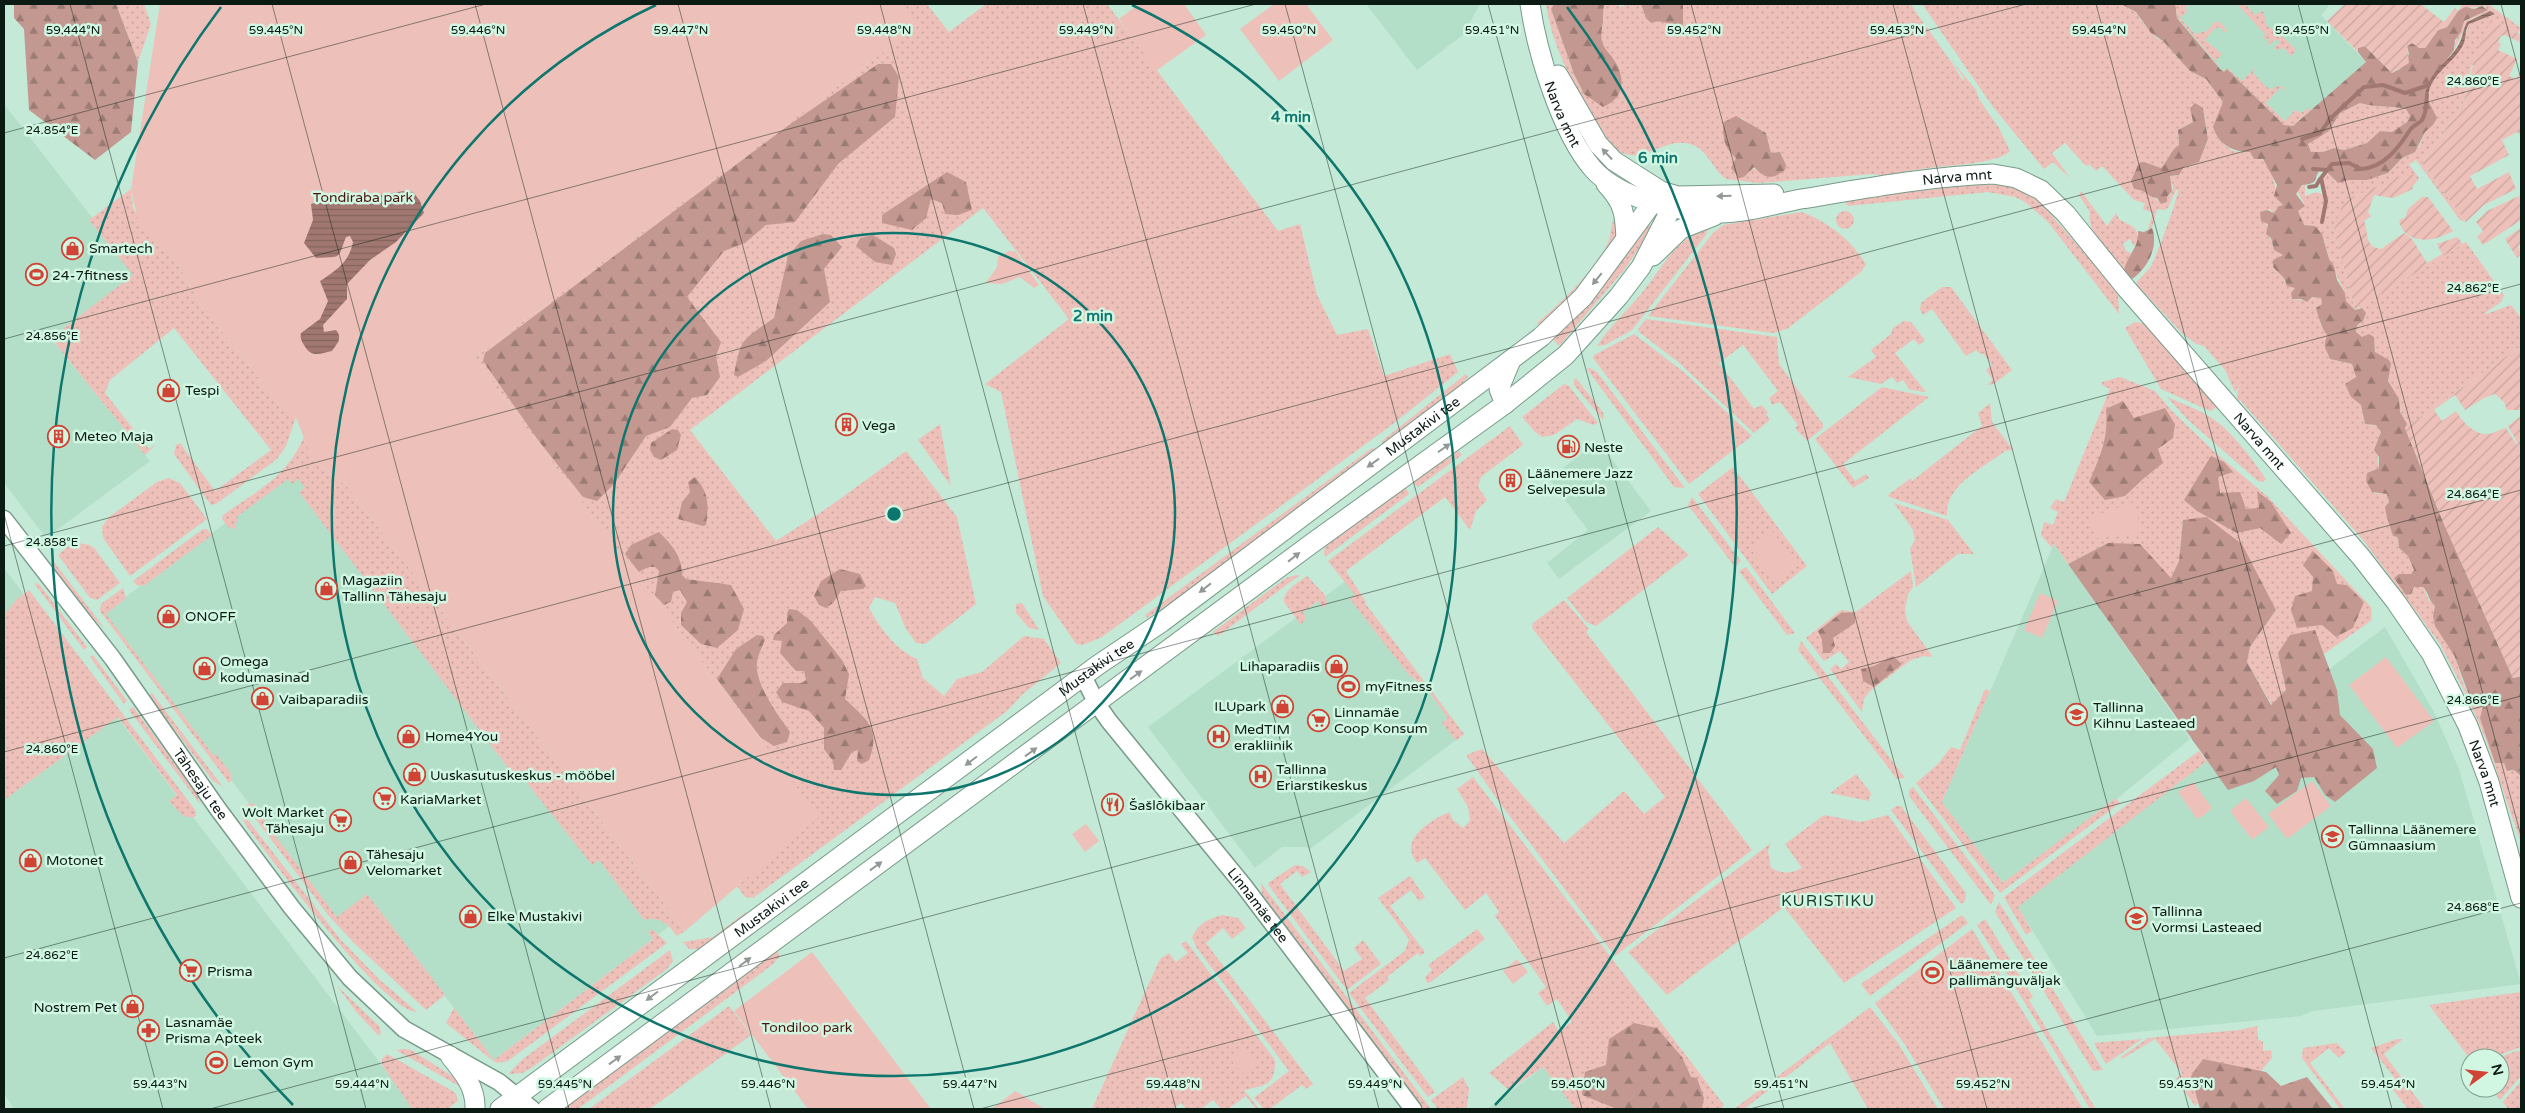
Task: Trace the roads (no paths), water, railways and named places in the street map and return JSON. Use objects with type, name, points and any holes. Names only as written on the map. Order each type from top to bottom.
[{"type":"main road","name":"Narva mnt","points":[[1530,4],[1536,33],[1553,91],[1564,120],[1577,145],[1594,170],[1627,193],[1666,199],[1722,213],[1842,192],[1993,174],[2016,178],[2041,190],[2060,209],[2361,557],[2414,627],[2450,687],[2479,753],[2521,898]]},
{"type":"main road","name":"Narva mnt","points":[[1536,33],[1575,107],[1598,144],[1614,161],[1666,199],[1842,192]]},
{"type":"main road","points":[[1594,170],[1616,194],[1625,211],[1626,239]]},
{"type":"main road","name":"Mustakivi tee","points":[[500,1109],[1084,676],[1162,622],[1560,322],[1607,267],[1626,239],[1666,199]]},
{"type":"main road","name":"Mustakivi tee","points":[[547,1109],[1505,404],[1566,355],[1619,296],[1641,268],[1666,199]]},
{"type":"main road","points":[[1641,268],[1680,229],[1722,213]]},
{"type":"main road","points":[[1505,404],[1500,388],[1511,359]]},
{"type":"main road","points":[[450,1056],[472,1087],[476,1099],[475,1109]]},
{"type":"street","name":"Tähesaju tee","points":[[4,519],[113,659],[218,809],[326,951],[350,978],[404,1028],[450,1056],[499,1082],[532,1109]]},
{"type":"street","name":"Linnamäe tee","points":[[1084,676],[1097,704],[1244,886],[1413,1109]]},
{"type":"waterway","points":[[2302,139],[2320,133],[2331,118],[2364,87],[2383,85],[2405,93],[2429,85]]},
{"type":"waterway","points":[[2322,222],[2326,201],[2321,178],[2332,164],[2349,163],[2361,169],[2369,168],[2384,161],[2396,150],[2411,128],[2424,117],[2427,95]]},
{"type":"waterway","points":[[2313,169],[2327,170]]},
{"type":"waterway","points":[[2309,187],[2316,186],[2320,179]]},
{"type":"place","name":"Smartech","points":[[73,248]]},
{"type":"place","name":"24-7fitness","points":[[36,275]]},
{"type":"place","name":"Tespi","points":[[169,390]]},
{"type":"place","name":"Vega","points":[[846,425]]},
{"type":"place","name":"Meteo Maja","points":[[58,436]]},
{"type":"place","name":"Neste","points":[[1568,447]]},
{"type":"place","name":"Läänemere Jazz Selvepesula","points":[[1511,481]]},
{"type":"place","name":"Magaziin Tallinn Tähesaju","points":[[326,588]]},
{"type":"place","name":"ONOFF","points":[[169,616]]},
{"type":"place","name":"Lihaparadiis","points":[[1336,666]]},
{"type":"place","name":"Omega kodumasinad","points":[[204,669]]},
{"type":"place","name":"myFitness","points":[[1349,686]]},
{"type":"place","name":"Vaibaparadiis","points":[[263,699]]},
{"type":"place","name":"ILUpark","points":[[1282,706]]},
{"type":"place","name":"Tallinna Kihnu Lasteaed","points":[[2077,715]]},
{"type":"place","name":"Linnamäe Coop Konsum","points":[[1318,720]]},
{"type":"place","name":"Home4You","points":[[409,736]]},
{"type":"place","name":"MedTIM erakliinik","points":[[1218,737]]},
{"type":"place","name":"Uuskasutuskeskus - mööbel","points":[[414,775]]},
{"type":"place","name":"Tallinna Eriarstikeskus","points":[[1260,777]]},
{"type":"place","name":"KariaMarket","points":[[384,799]]},
{"type":"place","name":"Šašlõkibaar","points":[[1113,805]]},
{"type":"place","name":"Wolt Market Tähesaju","points":[[340,820]]},
{"type":"place","name":"Tallinna Läänemere Gümnaasium","points":[[2332,837]]},
{"type":"place","name":"Motonet","points":[[30,860]]},
{"type":"place","name":"Tähesaju Velomarket","points":[[350,862]]},
{"type":"place","name":"Elke Mustakivi","points":[[471,916]]},
{"type":"place","name":"Tallinna Vormsi Lasteaed","points":[[2136,919]]},
{"type":"place","name":"Prisma","points":[[191,971]]},
{"type":"place","name":"Läänemere tee pallimänguväljak","points":[[1933,972]]},
{"type":"place","name":"Nostrem Pet","points":[[133,1007]]},
{"type":"place","name":"Lasnamäe Prisma Apteek","points":[[149,1030]]},
{"type":"place","name":"Lemon Gym","points":[[217,1062]]},
{"type":"district","name":"KURISTIKU","points":[[1828,901]]},
{"type":"park label","name":"Tondiraba park","points":[[363,197]]},
{"type":"park label","name":"Tondiloo park","points":[[807,1027]]}]
